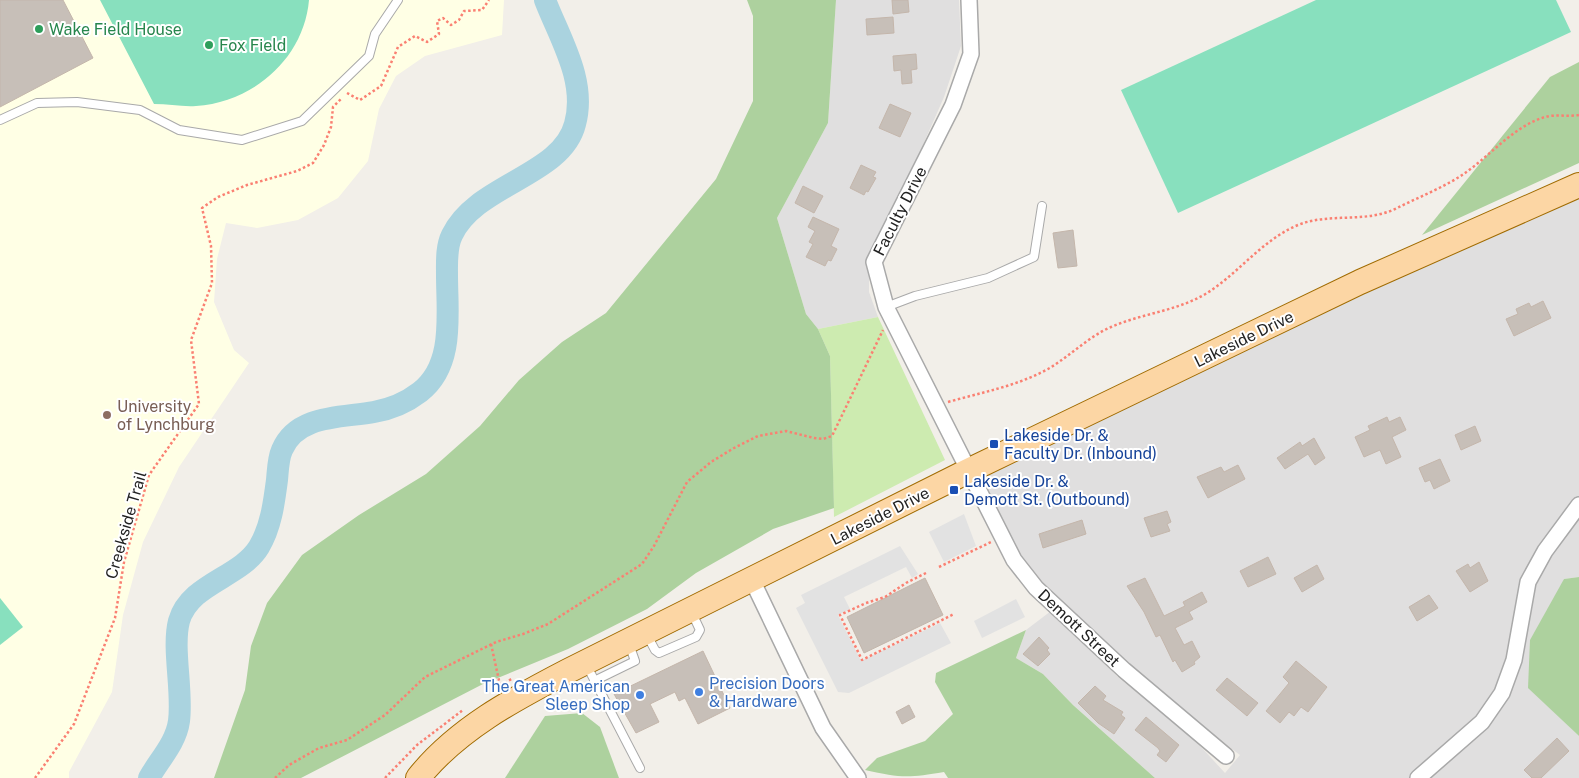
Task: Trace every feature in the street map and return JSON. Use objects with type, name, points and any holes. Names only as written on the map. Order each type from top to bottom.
[{"type":"main road","name":"Lakeside Drive","points":[[418,778],[461,735],[518,697],[590,672],[637,637],[968,471],[1360,282],[1579,185]]},
{"type":"street","name":"Faculty Drive","points":[[968,471],[886,307],[874,262],[954,105],[971,54],[969,0]]},
{"type":"street","name":"Demott Street","points":[[968,471],[1014,560],[1036,588],[1124,670],[1226,756]]},
{"type":"street","points":[[1418,778],[1482,722],[1502,693],[1514,660],[1528,582],[1545,551],[1579,505]]},
{"type":"street","points":[[752,580],[823,728],[858,778]]},
{"type":"lane","points":[[0,120],[37,103],[77,102],[140,110],[179,130],[242,140],[302,122],[369,56],[374,34],[398,0]]},
{"type":"lane","points":[[886,307],[915,296],[988,278],[1034,257],[1042,206]]},
{"type":"lane","points":[[590,672],[640,768]]},
{"type":"path","name":"Creekside Trail","points":[[35,778],[74,724],[115,618],[124,562],[149,475],[199,404],[191,340],[212,283],[210,246],[202,208],[218,197],[247,185],[297,171],[313,163],[324,145],[331,127],[333,107],[348,92],[360,100],[381,86],[398,47],[415,36],[427,42],[439,34],[437,21],[443,18],[451,25],[459,20],[464,11],[482,10],[488,0]]},
{"type":"path","points":[[944,403],[1024,382],[1050,368],[1102,331],[1127,320],[1187,304],[1238,270],[1276,237],[1297,226],[1321,219],[1345,219],[1383,214],[1464,174],[1503,141],[1535,121],[1546,116],[1579,115]]},
{"type":"path","points":[[276,778],[289,765],[319,748],[347,740],[385,715],[425,678],[491,644],[548,624],[642,564],[654,546],[687,482],[711,462],[758,436],[786,431],[823,439],[832,436],[885,327]]},
{"type":"path","points":[[939,567],[994,540]]},
{"type":"path","points":[[926,573],[885,597],[840,615],[862,660],[954,614]]},
{"type":"path","points":[[491,644],[500,685]]},
{"type":"shaded area","name":"University of Lynchburg","points":[[0,0],[504,0],[502,35],[425,56],[396,76],[379,109],[368,161],[338,198],[298,220],[257,228],[226,223],[217,259],[214,302],[234,350],[249,363],[179,467],[143,542],[123,615],[112,692],[69,772],[69,778],[0,778]]},
{"type":"shaded area","points":[[836,0],[959,0],[961,46],[944,97],[919,154],[869,256],[869,292],[878,317],[818,329],[806,314],[777,218],[828,123]]},
{"type":"shaded area","points":[[1579,195],[1579,577],[1564,579],[1528,687],[1579,736],[1579,778],[1155,778],[1073,705],[1043,674],[1016,658],[1026,630],[1051,611],[1119,678],[1191,736],[1225,773],[1240,755],[1144,683],[1052,596],[1022,563],[985,493],[986,475],[1276,332]]},
{"type":"shaded area","points":[[964,514],[976,546],[944,562],[929,532]]},
{"type":"shaded area","points":[[900,546],[918,574],[912,578],[906,567],[844,597],[850,609],[838,615],[861,661],[940,623],[951,643],[849,693],[838,692],[796,608],[805,603],[801,595]]},
{"type":"shaded area","points":[[1016,599],[1025,617],[982,638],[974,621]]},
{"type":"green space","name":"Fox Field","points":[[100,0],[309,0],[305,21],[297,40],[286,58],[272,73],[256,86],[237,96],[217,103],[191,106],[154,104]]},
{"type":"green space","points":[[747,0],[836,0],[828,123],[777,218],[806,314],[818,329],[830,356],[834,508],[773,529],[696,573],[647,609],[568,649],[483,684],[301,778],[214,778],[245,690],[251,646],[267,603],[302,555],[359,515],[426,474],[480,426],[519,380],[562,342],[606,313],[716,179],[753,101],[753,16]]},
{"type":"green space","points":[[1316,0],[1556,0],[1571,32],[1178,213],[1121,90]]},
{"type":"green space","points":[[1579,62],[1579,163],[1422,235],[1550,77]]},
{"type":"green space","points":[[878,317],[945,460],[834,517],[830,356],[818,329]]},
{"type":"green space","points":[[1579,577],[1579,736],[1528,688],[1530,640],[1564,579]]},
{"type":"green space","points":[[0,598],[23,627],[0,645]]},
{"type":"green space","points":[[1026,630],[1016,658],[1043,674],[1073,705],[1155,778],[948,778],[944,772],[904,776],[887,775],[865,770],[877,758],[925,741],[953,714],[935,682],[936,673]]},
{"type":"green space","points":[[582,713],[600,727],[619,778],[505,778],[545,716]]},
{"type":"building","name":"Wake Field House","points":[[0,0],[63,0],[93,58],[0,107]]},
{"type":"building","points":[[892,0],[908,0],[909,12],[893,14]]},
{"type":"building","points":[[893,17],[894,33],[867,35],[866,19]]},
{"type":"building","points":[[916,54],[917,69],[911,70],[912,83],[902,84],[901,70],[894,71],[893,56]]},
{"type":"building","points":[[890,104],[911,113],[900,137],[879,128]]},
{"type":"building","points":[[861,165],[876,172],[873,177],[876,178],[868,192],[866,191],[864,195],[850,188]]},
{"type":"building","points":[[803,186],[823,196],[814,213],[795,203]]},
{"type":"building","points":[[813,217],[839,229],[831,246],[837,249],[831,261],[828,260],[825,266],[806,257],[813,244],[809,242],[815,231],[808,227]]},
{"type":"building","points":[[1073,230],[1077,266],[1058,268],[1053,233]]},
{"type":"building","points":[[1543,301],[1551,318],[1514,336],[1506,319],[1518,314],[1516,309],[1529,303],[1531,307]]},
{"type":"building","points":[[1387,417],[1389,422],[1400,417],[1406,430],[1392,437],[1401,457],[1386,464],[1380,450],[1364,457],[1355,437],[1370,430],[1368,426]]},
{"type":"building","points":[[1475,426],[1481,441],[1461,450],[1455,435]]},
{"type":"building","points":[[1314,438],[1325,458],[1315,465],[1308,454],[1285,469],[1277,458],[1300,442],[1302,446]]},
{"type":"building","points":[[1440,459],[1450,481],[1434,489],[1430,480],[1425,482],[1419,468]]},
{"type":"building","points":[[1238,465],[1245,479],[1208,498],[1197,477],[1221,467],[1224,472]]},
{"type":"building","points":[[1167,511],[1171,522],[1167,524],[1170,531],[1151,537],[1144,518]]},
{"type":"building","points":[[1082,520],[1086,534],[1043,548],[1039,534]]},
{"type":"building","points":[[1268,557],[1276,574],[1248,587],[1240,571]]},
{"type":"building","points":[[1479,562],[1488,581],[1470,592],[1456,571],[1468,564],[1470,568]]},
{"type":"building","points":[[1317,565],[1324,579],[1302,592],[1294,578]]},
{"type":"building","points":[[925,578],[943,615],[864,653],[847,617]]},
{"type":"building","points":[[1145,578],[1164,616],[1185,606],[1183,602],[1202,592],[1207,602],[1189,612],[1193,619],[1175,628],[1184,645],[1192,641],[1200,657],[1194,662],[1195,664],[1182,672],[1175,660],[1173,662],[1160,635],[1156,637],[1144,612],[1127,586]]},
{"type":"building","points":[[1429,595],[1438,608],[1417,621],[1409,607]]},
{"type":"building","points":[[1039,637],[1049,648],[1047,650],[1050,654],[1038,666],[1023,654]]},
{"type":"building","points":[[703,651],[730,708],[698,724],[685,698],[679,701],[675,692],[650,704],[659,722],[636,733],[614,694]]},
{"type":"building","points":[[1296,661],[1327,687],[1308,712],[1301,707],[1294,716],[1289,712],[1280,723],[1266,711],[1289,683],[1283,677]]},
{"type":"building","points":[[1227,678],[1258,703],[1247,716],[1216,690]]},
{"type":"building","points":[[1095,686],[1106,696],[1103,700],[1123,712],[1121,715],[1125,718],[1114,734],[1098,723],[1078,703]]},
{"type":"building","points":[[909,705],[915,717],[902,724],[896,712]]},
{"type":"building","points":[[1146,717],[1179,745],[1166,762],[1157,755],[1160,751],[1158,748],[1135,730]]},
{"type":"building","points":[[1557,738],[1569,751],[1541,778],[1532,778],[1524,770]]},
{"type":"waterway","points":[[149,778],[171,744],[179,721],[180,697],[177,657],[179,621],[185,608],[193,598],[251,558],[259,547],[271,515],[280,457],[289,438],[298,430],[322,420],[374,412],[398,405],[420,392],[431,381],[439,368],[447,338],[447,255],[452,235],[464,218],[480,203],[537,169],[554,156],[567,142],[575,124],[578,108],[575,76],[545,0]]},
{"type":"place","name":"Wake Field House","points":[[39,29]]},
{"type":"place","name":"Fox Field","points":[[209,45]]},
{"type":"place","name":"University of Lynchburg","points":[[107,415]]},
{"type":"place","name":"Lakeside Dr. & Faculty Dr. (Inbound)","points":[[994,444]]},
{"type":"place","name":"Lakeside Dr. & Demott St. (Outbound)","points":[[954,490]]},
{"type":"place","name":"Precision Doors & Hardware","points":[[699,692]]},
{"type":"place","name":"The Great American Sleep Shop","points":[[640,695]]}]
